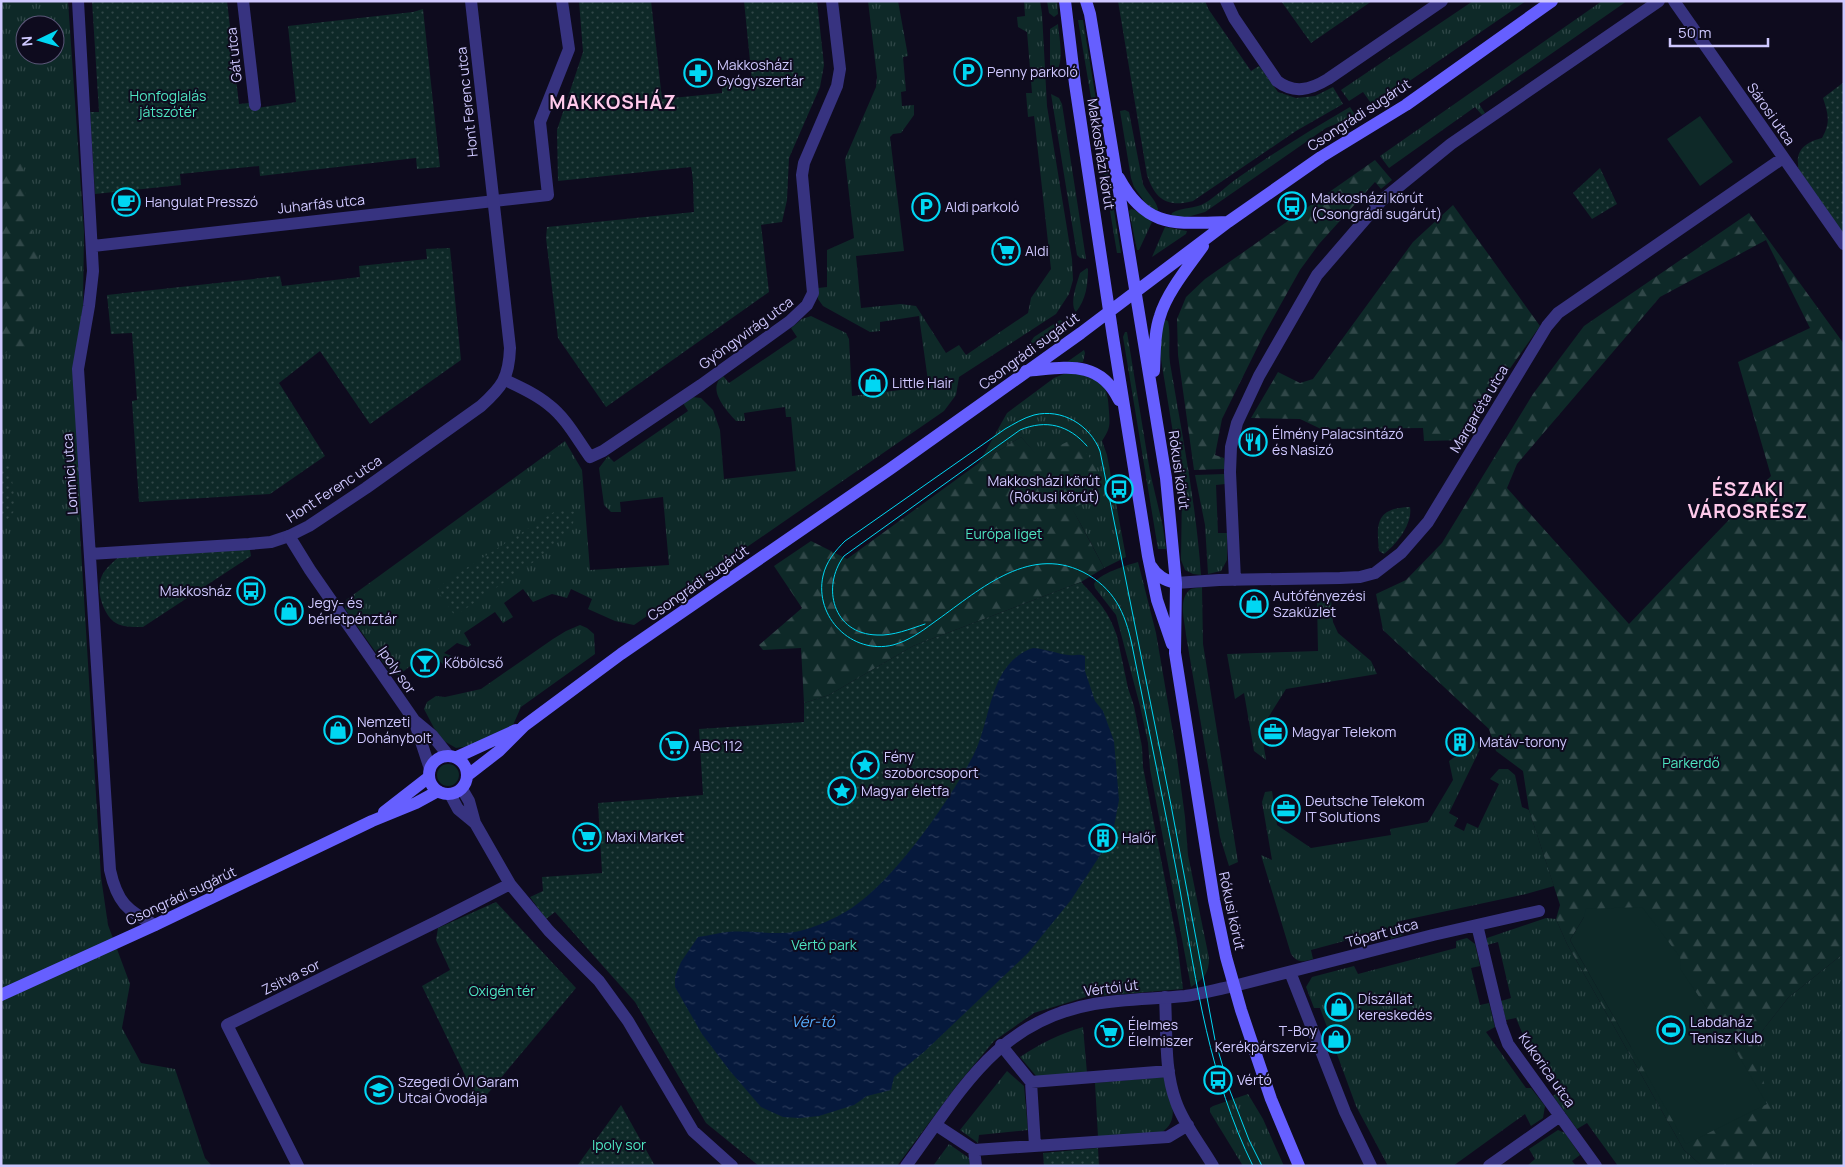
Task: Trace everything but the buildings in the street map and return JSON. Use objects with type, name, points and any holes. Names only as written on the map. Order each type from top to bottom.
[{"type":"main road","name":"Makkosházi körút","points":[[1065,1],[1075,84],[1109,311]]},
{"type":"main road","name":"Makkosházi körút","points":[[1086,1],[1090,14],[1135,292]]},
{"type":"main road","name":"Csongrádi sugárút","points":[[1,994],[155,925],[372,821],[444,793],[462,789],[468,775],[499,751],[524,726],[621,654],[890,469],[1135,292],[1228,222],[1322,157],[1406,105],[1552,1]]},
{"type":"main road","points":[[1116,171],[1132,198],[1149,213],[1161,220],[1181,223],[1228,222]]},
{"type":"main road","points":[[1152,397],[1155,342],[1159,317],[1175,286],[1210,236]]},
{"type":"main road","name":"Rókusi körút","points":[[1135,292],[1170,507],[1176,583],[1175,653]]},
{"type":"main road","name":"Rókusi körút","points":[[1109,311],[1149,563],[1157,600],[1175,653],[1214,900],[1234,986],[1271,1099],[1299,1166]]},
{"type":"main road","points":[[1026,371],[1072,368],[1089,369],[1110,384],[1124,411]]},
{"type":"main road","points":[[1149,563],[1160,577],[1176,583]]},
{"type":"main road","points":[[1157,600],[1161,592],[1168,586],[1176,583]]},
{"type":"main road","name":"Csongrádi sugárút","points":[[372,821],[429,773],[437,759],[453,756],[524,726]]},
{"type":"main road","points":[[453,756],[465,764],[468,775]]},
{"type":"main road","points":[[429,773],[432,785],[444,793]]},
{"type":"street","name":"Lomnici utca","points":[[78,1],[94,271],[78,369],[110,870],[114,889],[124,905],[137,916],[155,925]]},
{"type":"street","name":"Gát utca","points":[[243,1],[255,105]]},
{"type":"street","name":"Hont Ferenc utca","points":[[90,554],[271,542],[289,536],[309,526],[366,488],[481,406],[497,392],[505,380],[509,366],[510,348],[471,1]]},
{"type":"street","points":[[493,200],[548,195],[540,122],[569,49],[562,1]]},
{"type":"street","name":"Gyöngyvirág utca","points":[[505,380],[534,394],[550,405],[563,419],[590,457],[603,451],[700,384],[790,321],[808,305],[813,293],[802,176],[804,162],[837,86],[840,69],[832,1]]},
{"type":"street","points":[[1226,1],[1234,18],[1278,81],[1286,88],[1297,90],[1320,84],[1351,65],[1442,1]]},
{"type":"street","points":[[1235,580],[1230,472],[1232,447],[1237,423],[1259,376],[1317,275],[1381,201],[1451,144],[1659,1]]},
{"type":"street","name":"Sárosi utca","points":[[1674,1],[1844,244]]},
{"type":"street","name":"Margaréta utca","points":[[1176,583],[1360,577],[1375,573],[1401,554],[1428,522],[1547,326],[1558,313],[1783,158]]},
{"type":"street","name":"Juharfás utca","points":[[93,246],[493,200]]},
{"type":"street","name":"Ipoly sor","points":[[289,536],[310,570],[414,720],[453,756]]},
{"type":"street","name":"Ipoly sor","points":[[414,720],[429,773]]},
{"type":"street","points":[[462,789],[469,801],[475,823],[510,884],[549,931],[599,981],[628,1021],[693,1131],[732,1166]]},
{"type":"street","points":[[444,793],[475,823]]},
{"type":"street","name":"Zsitva sor","points":[[298,1166],[226,1025],[510,884]]},
{"type":"street","name":"Tópart utca","points":[[1234,986],[1539,911]]},
{"type":"street","name":"Kukorica utca","points":[[1477,925],[1501,1025],[1508,1044],[1596,1166]]},
{"type":"street","points":[[1290,972],[1345,1112],[1371,1166]]},
{"type":"street","name":"Vértói út","points":[[906,1166],[963,1087],[1001,1045],[1042,1019],[1067,1010],[1094,1004],[1188,995],[1234,986]]},
{"type":"street","points":[[1165,997],[1169,1071],[1176,1102],[1213,1166]]},
{"type":"street","points":[[1001,1045],[1031,1082],[1035,1146]]},
{"type":"street","points":[[1031,1082],[1169,1071]]},
{"type":"street","points":[[1489,1166],[1560,1116]]},
{"type":"street","points":[[936,1125],[974,1150],[1168,1137],[1188,1125]]},
{"type":"street","points":[[974,1150],[976,1166]]},
{"type":"green space","points":[[1,1],[68,1],[84,232],[80,532],[101,877],[108,925],[130,984],[122,1028],[141,1063],[175,1069],[205,1158],[212,1166],[1,1166]]},
{"type":"green space","name":"Honfoglalás játszótér","points":[[92,1],[227,1],[239,104],[249,103],[250,109],[296,102],[288,26],[413,12],[423,9],[440,167],[417,169],[416,158],[260,176],[259,166],[180,174],[181,185],[95,194],[90,112],[99,112]]},
{"type":"green space","points":[[579,1],[651,1],[662,99],[722,93],[722,84],[752,81],[744,1],[817,1],[824,65],[820,87],[789,158],[787,200],[782,222],[761,225],[769,292],[606,407],[558,338],[546,238],[547,227],[694,212],[693,183],[691,167],[558,181],[557,130],[583,52]]},
{"type":"green space","points":[[868,1],[898,1],[908,56],[903,57],[906,91],[901,92],[902,106],[914,105],[914,115],[901,133],[893,134],[890,137],[904,251],[856,256],[861,308],[901,304],[916,306],[946,353],[959,345],[966,355],[1028,313],[1031,298],[1051,269],[1034,116],[1028,117],[1026,93],[1032,93],[1027,32],[1018,27],[1017,17],[1025,16],[1024,1],[1040,1],[1047,106],[1072,259],[1073,280],[1069,294],[1056,314],[959,377],[956,395],[944,411],[634,625],[615,621],[588,609],[592,599],[571,589],[567,598],[552,594],[533,602],[523,589],[504,603],[513,617],[503,623],[495,612],[464,633],[471,645],[468,647],[457,643],[444,653],[454,657],[445,667],[429,651],[399,675],[392,675],[345,609],[346,600],[565,441],[582,470],[590,570],[669,565],[663,497],[620,502],[621,512],[611,512],[604,505],[599,468],[608,456],[614,462],[688,411],[683,403],[692,397],[701,398],[713,410],[720,430],[724,479],[796,471],[791,417],[786,417],[785,407],[744,413],[745,421],[736,421],[719,399],[716,387],[718,381],[723,376],[729,383],[797,337],[791,328],[802,319],[811,316],[846,333],[849,339],[852,396],[916,388],[915,381],[928,381],[919,316],[880,322],[880,331],[870,332],[823,306],[818,299],[818,288],[827,287],[827,250],[854,238],[845,159],[876,87],[877,77]]},
{"type":"green space","points":[[1047,1],[1057,1],[1058,14],[1054,17],[1049,13]]},
{"type":"green space","points":[[1118,1],[1205,1],[1209,10],[1251,71],[1259,66],[1278,92],[1296,98],[1315,96],[1333,87],[1343,104],[1296,131],[1193,201],[1176,203],[1163,200],[1154,190],[1147,175]]},
{"type":"green space","points":[[1281,1],[1372,1],[1311,43]]},
{"type":"green space","points":[[1473,1],[1526,1],[1373,106],[1363,92],[1349,101],[1341,90]]},
{"type":"green space","points":[[1602,1],[1627,1],[1479,104],[1485,113],[1482,115],[1475,107],[1389,168],[1380,156]]},
{"type":"green space","points":[[1078,20],[1083,20],[1121,253],[1117,253]]},
{"type":"green space","points":[[1058,24],[1061,53],[1059,67],[1050,77],[1050,29]]},
{"type":"green space","points":[[1844,82],[1844,235],[1799,170],[1798,158],[1802,148],[1822,138],[1827,127],[1828,118],[1823,98]]},
{"type":"green space","points":[[1051,94],[1059,98],[1062,104],[1086,259],[1080,258],[1077,255]]},
{"type":"green space","points":[[1350,107],[1356,116],[1326,128],[1205,212],[1184,218],[1170,218],[1172,213],[1176,211],[1205,203],[1266,159]]},
{"type":"green space","points":[[1125,110],[1129,112],[1143,184],[1158,209],[1157,212],[1146,204],[1134,187],[1131,178],[1120,111]]},
{"type":"green space","points":[[1700,116],[1733,162],[1700,186],[1667,139]]},
{"type":"green space","points":[[23,160],[27,211],[41,268],[23,283],[35,322],[32,344],[1,354],[1,165]]},
{"type":"green space","points":[[1375,160],[1392,180],[1381,189],[1375,182],[1319,244],[1300,270],[1263,336],[1222,419],[1215,455],[1224,458],[1225,469],[1194,470],[1178,355],[1177,319],[1186,297],[1205,279]]},
{"type":"green space","points":[[1600,168],[1617,204],[1592,219],[1573,193]]},
{"type":"green space","points":[[1453,205],[1540,326],[1468,428],[1468,440],[1424,441],[1423,428],[1321,429],[1300,419],[1251,418],[1278,372],[1300,383],[1313,379],[1413,242]]},
{"type":"green space","points":[[1131,209],[1152,222],[1139,250],[1137,250],[1129,211]]},
{"type":"green space","name":"Parkerdő","points":[[1749,213],[1844,344],[1844,953],[1788,998],[1752,1044],[1772,1109],[1772,1166],[1702,1166],[1684,1150],[1567,944],[1556,919],[1560,905],[1529,810],[1523,771],[1496,751],[1489,729],[1383,630],[1376,594],[1406,580],[1442,543],[1533,394],[1584,326]],"holes":[[[1766,240],[1810,328],[1738,362],[1771,476],[1629,624],[1507,488],[1517,464],[1660,297]],[[1584,917],[1680,970],[1737,1053],[1631,1047],[1570,940]]]},
{"type":"green space","points":[[1165,227],[1187,231],[1186,234],[1152,257]]},
{"type":"green space","points":[[450,248],[461,360],[370,424],[320,351],[279,383],[325,456],[270,494],[139,502],[132,401],[137,400],[132,333],[111,334],[107,295],[280,276],[282,286],[360,277],[359,266],[427,259],[426,249]]},
{"type":"green space","points":[[1087,268],[1086,292],[1076,312],[1073,299],[1080,273]]},
{"type":"green space","points":[[1163,319],[1168,321],[1169,326],[1170,363],[1192,495],[1201,575],[1185,570],[1181,560],[1182,488],[1159,347]]},
{"type":"green space","points":[[1060,320],[1067,323],[1055,332],[1030,343],[1034,337]]},
{"type":"green space","points":[[1125,332],[1127,332],[1150,472],[1163,527],[1166,549],[1158,549],[1123,337]]},
{"type":"green space","points":[[1084,350],[1083,362],[1067,362]]},
{"type":"green space","points":[[1078,372],[1099,381],[1105,390],[1108,403],[1109,427],[1102,441],[1107,455],[1126,557],[1104,568],[1056,483],[1021,437],[979,463],[1007,413],[1054,378],[1066,373]]},
{"type":"green space","name":"Európa liget","points":[[1021,437],[1038,456],[1075,438],[1096,466],[1103,496],[1072,508],[1104,568],[1081,582],[913,646],[829,695],[804,703],[801,648],[763,650],[759,645],[802,608],[774,566],[811,541],[847,559],[979,463]]},
{"type":"green space","points":[[10,465],[16,509],[7,520],[1,521],[1,466]]},
{"type":"green space","points":[[1225,474],[1225,484],[1216,485],[1218,533],[1227,533],[1227,560],[1221,571],[1208,574],[1205,525],[1195,475]]},
{"type":"green space","points":[[1410,507],[1409,520],[1403,534],[1384,554],[1379,551],[1378,532],[1381,518],[1391,510]]},
{"type":"green space","points":[[557,510],[578,512],[568,534],[531,564],[455,616],[437,590],[445,582]]},
{"type":"green space","points":[[249,544],[251,556],[143,627],[128,627],[116,623],[109,617],[103,607],[99,589],[101,578],[108,567],[124,552]]},
{"type":"green space","points":[[1138,562],[1156,633],[1176,750],[1188,855],[1209,958],[1205,975],[1191,987],[1140,706],[1116,615],[1094,584],[1107,573]]},
{"type":"green space","name":"Vértó park","points":[[1081,582],[1102,607],[1117,636],[1142,747],[1143,767],[1177,941],[1183,989],[1086,997],[1034,1013],[994,1041],[957,1085],[897,1166],[759,1166],[706,1123],[635,1002],[555,912],[546,919],[530,897],[543,891],[542,877],[602,873],[598,803],[703,795],[699,729],[804,722],[804,703],[829,695],[913,646]]},
{"type":"green space","points":[[1202,587],[1203,644],[1238,862],[1229,866],[1220,837],[1183,617],[1184,598],[1187,593],[1191,589]]},
{"type":"green space","points":[[1331,600],[1333,622],[1338,633],[1371,661],[1377,674],[1286,689],[1261,729],[1266,760],[1254,751],[1244,693],[1235,699],[1227,654],[1318,651],[1317,601]]},
{"type":"green space","points":[[580,625],[594,634],[595,654],[521,707],[513,725],[469,746],[456,748],[444,741],[434,728],[424,709],[427,702],[436,696],[445,697],[481,689],[553,639]]},
{"type":"green space","points":[[1477,741],[1480,749],[1449,813],[1458,818],[1454,826],[1464,831],[1467,823],[1478,828],[1499,784],[1490,779],[1499,769],[1508,769],[1515,775],[1522,807],[1529,810],[1554,886],[1526,894],[1400,921],[1403,935],[1391,939],[1389,929],[1311,950],[1313,959],[1303,961],[1296,959],[1291,954],[1261,855],[1272,860],[1262,802],[1265,792],[1272,791],[1277,825],[1311,848],[1391,835],[1390,829],[1428,822],[1453,780],[1449,761]]},
{"type":"green space","points":[[448,764],[456,767],[459,775],[456,783],[448,786],[440,783],[437,775],[440,767]]},
{"type":"green space","name":"Oxigén tér","points":[[496,902],[576,988],[479,1104],[422,986],[450,970],[436,940],[438,928]]},
{"type":"green space","name":"Labdaház Tenisz Klub","points":[[1642,907],[1680,957],[1681,970],[1737,1053],[1767,1104],[1686,1144],[1570,940],[1584,917],[1586,909]]},
{"type":"green space","points":[[1546,918],[1556,919],[1567,944],[1684,1150],[1702,1166],[1618,1166],[1587,1123],[1577,1129],[1553,1096],[1561,1090],[1523,1035],[1516,1018],[1506,1020],[1501,1001],[1511,998],[1498,942],[1487,945],[1487,938]]},
{"type":"green space","points":[[1467,938],[1475,944],[1480,966],[1471,968],[1480,1005],[1489,1003],[1495,1027],[1486,1032],[1526,1088],[1531,1088],[1545,1106],[1543,1118],[1531,1126],[1525,1114],[1453,1166],[1388,1166],[1356,1106],[1320,1008],[1314,1008],[1306,987],[1312,977],[1354,966],[1358,974],[1456,948],[1456,941]]},
{"type":"green space","points":[[1844,953],[1844,1166],[1772,1166],[1752,1044],[1788,998]]},
{"type":"green space","points":[[1083,1027],[1087,1073],[1037,1077],[1020,1057],[1050,1039]]},
{"type":"green space","points":[[1007,1071],[1024,1086],[1028,1130],[979,1135],[978,1143],[960,1130]]},
{"type":"green space","points":[[1164,1077],[1171,1099],[1173,1114],[1168,1127],[1162,1132],[1098,1137],[1095,1083]]},
{"type":"green space","points":[[1248,1094],[1263,1119],[1284,1166],[1243,1166],[1210,1112],[1210,1108],[1213,1106]]},
{"type":"green space","name":"Ipoly sor","points":[[621,1105],[655,1166],[577,1166]]},
{"type":"green space","points":[[1558,1130],[1565,1133],[1580,1155],[1572,1161],[1576,1166],[1527,1166],[1535,1159],[1529,1149]]},
{"type":"green space","points":[[949,1144],[969,1158],[970,1166],[933,1166]]},
{"type":"green space","points":[[1098,1148],[1099,1166],[1044,1166],[1043,1153]]},
{"type":"water","name":"Vér-tó","points":[[1033,648],[1085,656],[1085,671],[1095,701],[1103,711],[1114,741],[1119,800],[1112,837],[1071,900],[1028,953],[925,1051],[894,1077],[891,1090],[867,1096],[854,1105],[819,1116],[783,1117],[761,1107],[702,1034],[675,987],[675,977],[681,962],[698,937],[727,932],[787,933],[800,931],[817,926],[857,905],[895,868],[948,798],[973,756],[979,742],[999,679],[1007,666],[1018,655]]},
{"type":"tram line","points":[[1253,1166],[1225,1098],[1206,1030],[1132,645],[1122,612],[1110,593],[1094,578],[1062,565],[1042,564],[1022,568],[985,586],[909,639],[893,645],[878,647],[850,638],[839,630],[830,618],[824,605],[822,591],[824,571],[831,557],[845,541],[1005,429],[1022,419],[1034,415],[1044,413],[1065,416],[1082,426],[1089,433],[1100,451],[1171,805],[1215,1040],[1230,1091],[1249,1140],[1262,1166]]},
{"type":"tram line","points":[[925,624],[901,632],[883,635],[862,633],[850,627],[841,618],[835,607],[833,594],[833,581],[837,568],[844,556],[1020,430],[1039,425],[1056,426],[1073,433],[1087,446]]},
{"type":"place","name":"Penny parkoló","points":[[968,72]]},
{"type":"place","name":"Makkosházi Gyógyszertár","points":[[698,73]]},
{"type":"place","name":"Hangulat Presszó","points":[[126,202]]},
{"type":"place","name":"Makkosházi körút (Csongrádi sugárút)","points":[[1292,206]]},
{"type":"place","name":"Aldi parkoló","points":[[926,207]]},
{"type":"place","name":"Aldi","points":[[1006,251]]},
{"type":"place","name":"Little Hair","points":[[873,383]]},
{"type":"place","name":"Élmény Palacsintázó és Nasizó","points":[[1253,442]]},
{"type":"place","name":"Makkosházi körút (Rókusi körút)","points":[[1119,489]]},
{"type":"place","name":"Makkosház","points":[[251,591]]},
{"type":"place","name":"Autófényezési Szaküzlet","points":[[1254,604]]},
{"type":"place","name":"Jegy- és bérletpénztár","points":[[289,611]]},
{"type":"place","name":"Kőbölcső","points":[[425,663]]},
{"type":"place","name":"Nemzeti Dohánybolt","points":[[338,730]]},
{"type":"place","name":"Magyar Telekom","points":[[1273,732]]},
{"type":"place","name":"Matáv-torony","points":[[1460,742]]},
{"type":"place","name":"ABC 112","points":[[674,746]]},
{"type":"place","name":"Fény szoborcsoport","points":[[865,765]]},
{"type":"place","name":"Magyar életfa","points":[[842,791]]},
{"type":"place","name":"Deutsche Telekom IT Solutions","points":[[1286,809]]},
{"type":"place","name":"Maxi Market","points":[[587,837]]},
{"type":"place","name":"Halőr","points":[[1103,838]]},
{"type":"place","name":"Díszállat kereskedés","points":[[1339,1007]]},
{"type":"place","name":"Labdaház Tenisz Klub","points":[[1671,1030]]},
{"type":"place","name":"Élelmes Élelmiszer","points":[[1109,1033]]},
{"type":"place","name":"T-Boy Kerékpárszerviz","points":[[1336,1039]]},
{"type":"place","name":"Vértó","points":[[1218,1080]]},
{"type":"place","name":"Szegedi ÓVI Garam Utcai Óvodája","points":[[379,1090]]},
{"type":"district","name":"MAKKOSHÁZ","points":[[613,102]]},
{"type":"district","name":"ÉSZAKI VÁROSRÉSZ","points":[[1748,500]]}]
